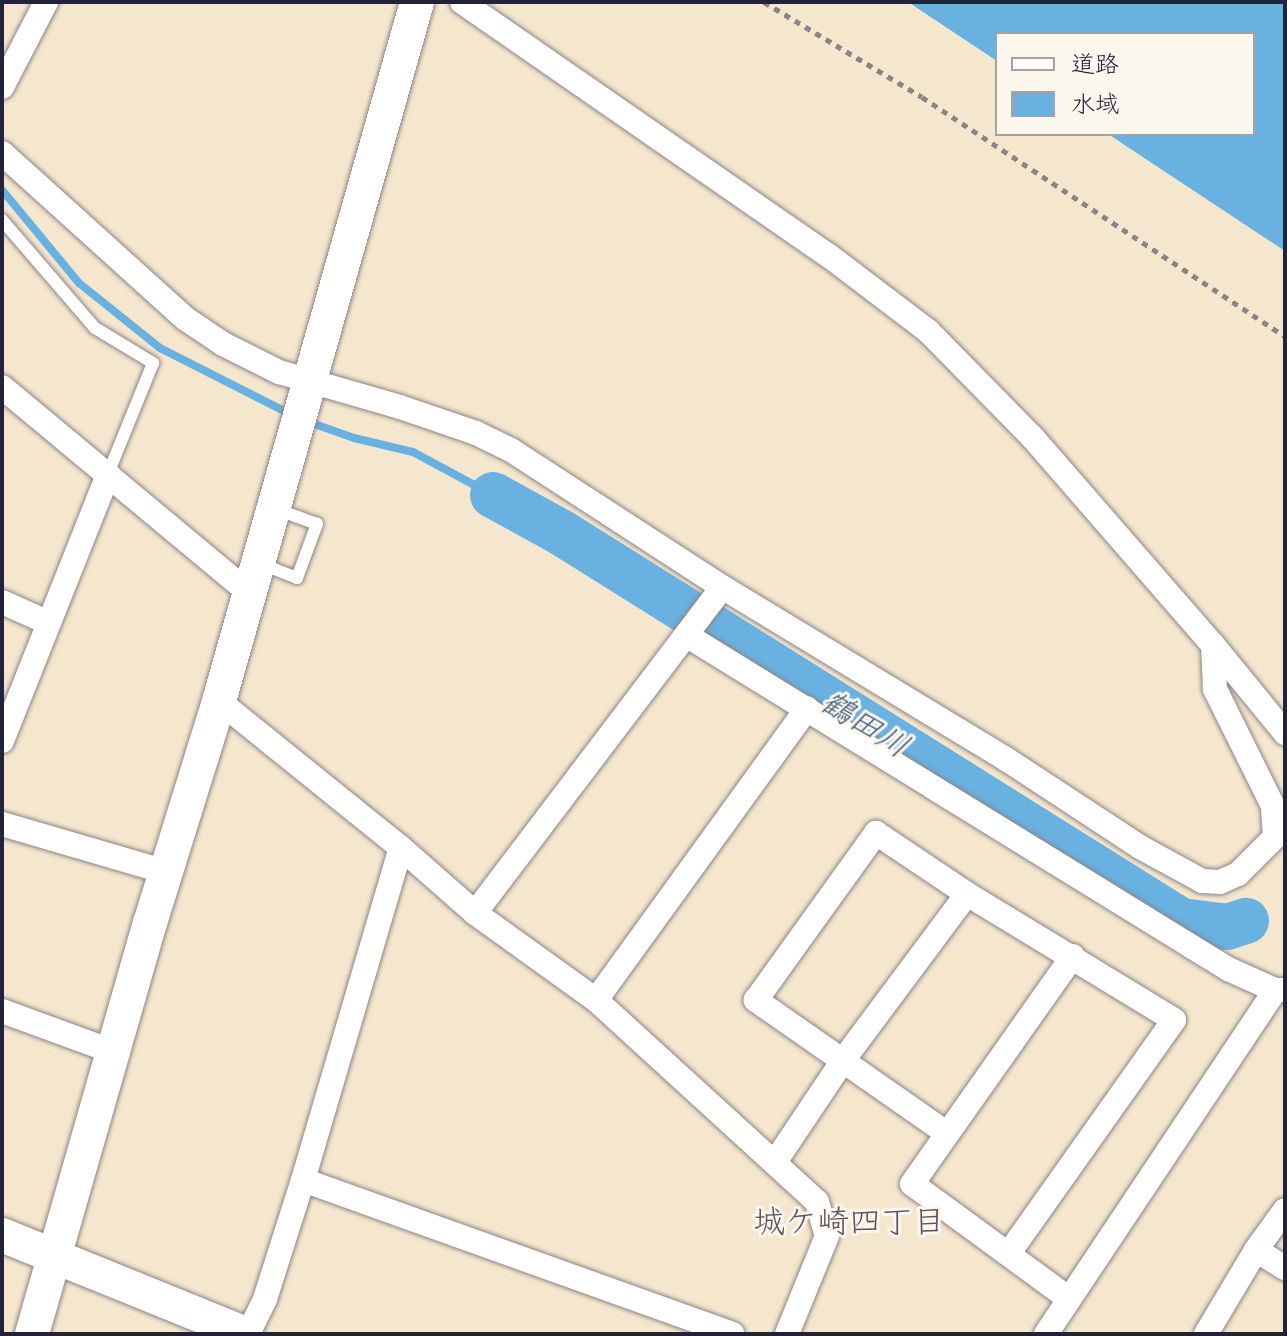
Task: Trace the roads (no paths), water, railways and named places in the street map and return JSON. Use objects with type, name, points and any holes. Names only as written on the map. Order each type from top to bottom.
[{"type":"street","points":[[2,87],[46,2]]},
{"type":"street","points":[[32,1334],[219,701],[417,2]]},
{"type":"street","points":[[462,2],[828,255],[928,331],[1033,438],[1213,645],[1285,733]]},
{"type":"street","points":[[2,153],[186,319],[256,363],[400,407],[476,433],[511,450],[722,587],[1006,759],[1140,847],[1202,881],[1220,882],[1238,874],[1275,837],[1273,806],[1215,689],[1213,645]]},
{"type":"street","points":[[2,387],[108,474],[253,577]]},
{"type":"street","points":[[2,741],[108,474]]},
{"type":"street","points":[[475,913],[722,587]]},
{"type":"street","points":[[2,602],[49,623]]},
{"type":"street","points":[[686,635],[1228,969],[1280,990],[1046,1334]]},
{"type":"street","points":[[219,701],[401,848],[475,913],[596,1000],[817,1202],[827,1236],[787,1334]]},
{"type":"street","points":[[596,1000],[807,708]]},
{"type":"street","points":[[2,824],[166,872]]},
{"type":"street","points":[[945,1132],[756,1000],[876,833],[967,894],[1174,1020],[1010,1252]]},
{"type":"street","points":[[2,1235],[192,1316],[247,1334],[265,1299],[303,1180],[401,848]]},
{"type":"street","points":[[775,1162],[844,1059],[967,894]]},
{"type":"street","points":[[1068,1298],[1010,1252],[912,1184],[945,1132],[1073,956]]},
{"type":"street","points":[[2,1011],[114,1052]]},
{"type":"street","points":[[303,1180],[732,1334]]},
{"type":"street","points":[[1206,1334],[1256,1250],[1285,1210]]},
{"type":"street","points":[[1256,1250],[1285,1268]]},
{"type":"lane","points":[[2,220],[95,328],[153,363],[108,474]]},
{"type":"lane","points":[[253,577],[297,578],[317,524],[273,508]]},
{"type":"water","points":[[908,2],[1285,2],[1285,251],[1111,136],[1255,136],[1255,32],[995,32],[995,60]]},
{"type":"waterway","points":[[2,190],[79,283],[160,348],[294,416]]},
{"type":"waterway","points":[[306,421],[354,438],[413,452],[493,495]]},
{"type":"waterway","name":"鶴田川","points":[[493,495],[562,533],[1181,921],[1227,927],[1246,921]]},
{"type":"district","name":"城ケ崎四丁目","points":[[849,1222]]}]
